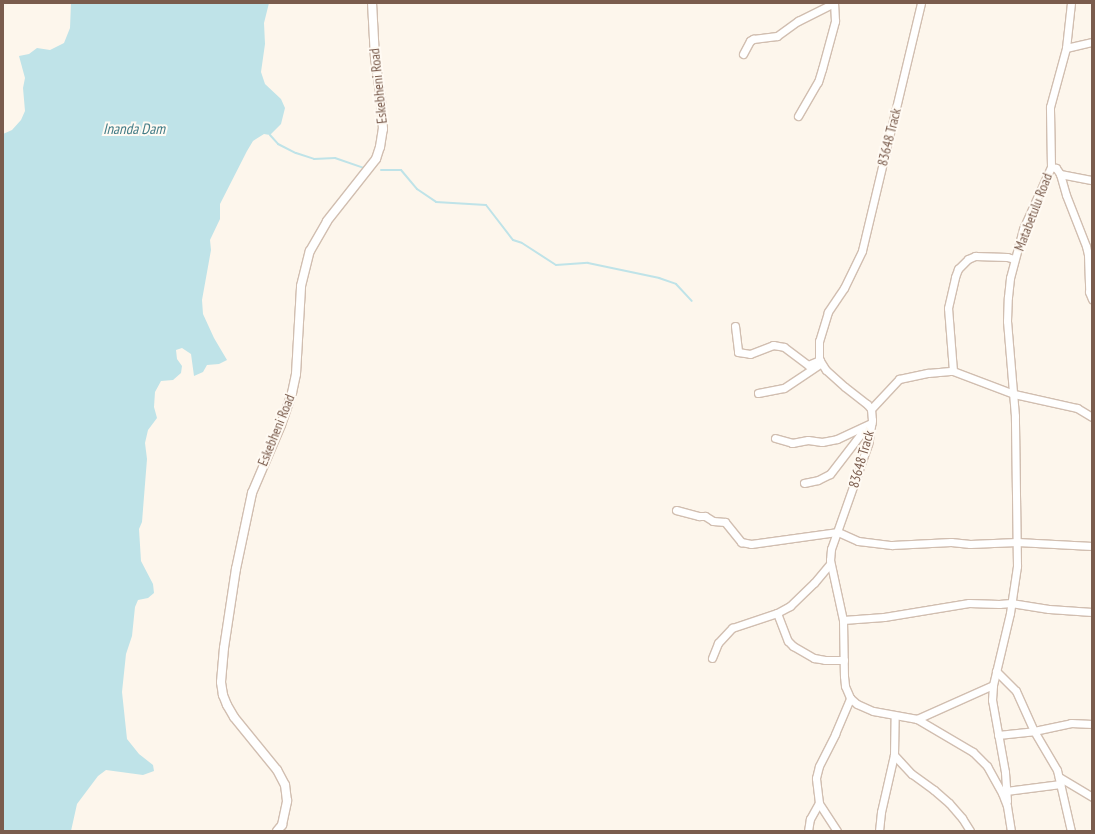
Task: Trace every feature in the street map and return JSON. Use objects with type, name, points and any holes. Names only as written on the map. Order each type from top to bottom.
[{"type":"street","name":"Eskebheni Road","points":[[277,831],[282,826],[288,801],[285,785],[277,770],[234,717],[225,700],[221,682],[224,648],[238,562],[252,493],[284,418],[294,387],[301,286],[306,262],[310,251],[327,220],[367,172],[376,159],[380,147],[383,129],[382,99],[375,58],[372,3]]},
{"type":"street","points":[[743,54],[748,44],[753,39],[777,36],[798,21],[834,3],[835,21],[818,82],[798,116]]},
{"type":"street","name":"83648 Track","points":[[821,361],[818,350],[823,324],[835,299],[844,288],[862,251],[921,3]]},
{"type":"street","name":"Matabetulu Road","points":[[953,371],[948,308],[954,277],[958,269],[968,259],[975,256],[1007,257],[1014,259],[1027,218],[1051,167],[1050,106],[1066,48],[1071,3]]},
{"type":"street","points":[[1066,48],[1092,42]]},
{"type":"street","points":[[1051,167],[1056,168],[1060,174],[1066,195],[1086,246],[1092,299]]},
{"type":"street","points":[[1060,174],[1092,180]]},
{"type":"street","points":[[1011,831],[1007,806],[1005,772],[993,707],[993,685],[1012,603],[1016,566],[1017,542],[1014,394],[1007,321],[1010,278],[1014,259]]},
{"type":"street","points":[[735,326],[738,352],[750,354],[773,345],[784,347],[808,365],[821,361]]},
{"type":"street","points":[[758,393],[784,388],[821,361]]},
{"type":"street","points":[[821,361],[832,375],[871,409],[899,379],[928,373],[953,371],[1014,394],[1077,408],[1092,417]]},
{"type":"street","name":"83648 Track","points":[[850,698],[845,686],[842,620],[829,555],[868,444],[871,409]]},
{"type":"street","points":[[775,438],[792,443],[808,440],[822,442],[837,439],[871,422]]},
{"type":"street","points":[[804,483],[818,480],[830,474],[861,432],[871,422]]},
{"type":"street","points":[[676,510],[699,516],[705,516],[714,521],[725,522],[741,542],[751,544],[838,532],[858,541],[892,545],[951,542],[970,544],[1017,542],[1092,546]]},
{"type":"street","points":[[712,658],[718,643],[732,628],[778,613],[798,598],[830,564]]},
{"type":"street","points":[[842,620],[884,617],[969,603],[1012,603],[1049,609],[1092,612]]},
{"type":"street","points":[[778,613],[788,642],[792,646],[814,658],[825,660],[844,660]]},
{"type":"street","points":[[996,671],[1016,691],[1034,731],[1057,770],[1071,831]]},
{"type":"street","points":[[917,719],[993,685]]},
{"type":"street","points":[[837,831],[819,803],[816,778],[819,766],[835,734],[850,698],[866,708],[895,716],[917,719],[977,756],[992,776],[1007,806]]},
{"type":"street","points":[[879,831],[881,812],[894,755],[895,716]]},
{"type":"street","points":[[998,735],[1034,731],[1071,723],[1092,724]]},
{"type":"street","points":[[894,755],[912,774],[949,803],[962,818],[970,831]]},
{"type":"street","points":[[1006,792],[1060,781],[1092,797]]},
{"type":"street","points":[[808,831],[810,819],[819,803]]},
{"type":"water","name":"Inanda Dam","points":[[71,3],[269,3],[264,23],[265,44],[261,72],[265,84],[281,99],[285,108],[281,124],[270,135],[264,134],[253,141],[247,151],[220,204],[220,219],[210,240],[211,250],[202,300],[203,314],[214,338],[227,360],[219,364],[207,365],[203,372],[194,376],[191,354],[182,348],[176,350],[177,359],[182,366],[181,373],[173,380],[161,381],[155,392],[154,407],[157,418],[148,430],[145,443],[147,459],[142,522],[139,529],[141,561],[153,584],[154,593],[148,598],[138,600],[135,607],[132,636],[126,654],[122,692],[127,739],[139,754],[153,765],[154,771],[143,775],[106,770],[98,776],[77,804],[71,831],[3,831],[3,134],[12,130],[21,120],[25,111],[23,88],[25,78],[19,56],[29,54],[37,48],[50,50],[64,43],[70,28]]},
{"type":"waterway","points":[[270,135],[278,144],[296,153],[314,159],[335,158],[364,168]]},
{"type":"waterway","points":[[381,170],[401,170],[417,189],[436,202],[486,205],[513,240],[522,243],[556,265],[588,263],[659,278],[676,284],[692,301]]}]
